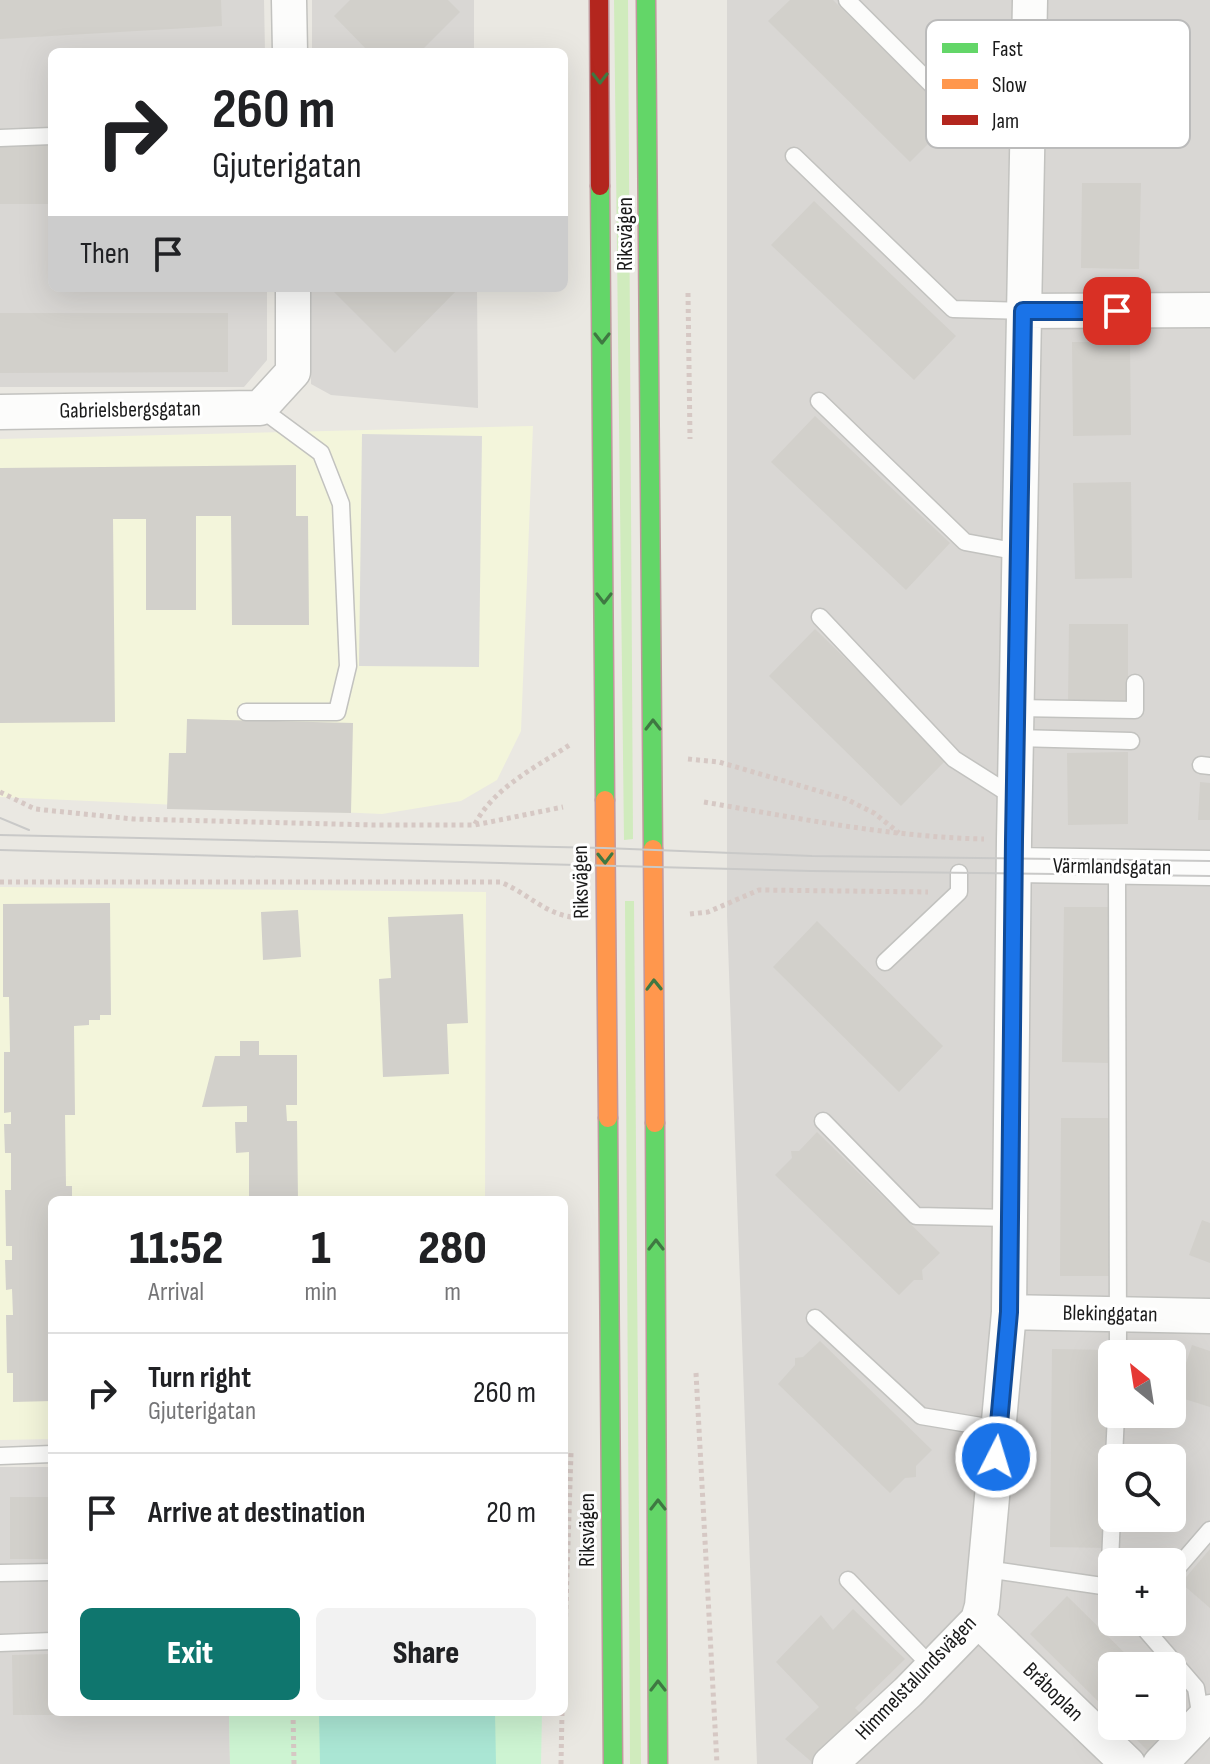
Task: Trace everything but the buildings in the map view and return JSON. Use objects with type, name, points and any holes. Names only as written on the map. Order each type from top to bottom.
[{"type":"highway","name":"Riksvägen","points":[[599,0],[613,1764]]},
{"type":"highway","name":"Riksvägen","points":[[646,0],[658,1764]]},
{"type":"street","points":[[289,0],[290,48]]},
{"type":"street","name":"Himmelstalundsvägen","points":[[1030,0],[1030,20]]},
{"type":"street","name":"Himmelstalundsvägen","points":[[830,1764],[978,1620],[982,1606],[1009,1312],[1014,797],[1027,148]]},
{"type":"street","points":[[260,408],[293,372],[293,292]]},
{"type":"street","points":[[1023,311],[1210,310]]},
{"type":"street","name":"Gabrielsbergsgatan","points":[[0,412],[260,408]]},
{"type":"street","name":"Värmlandsgatan","points":[[1014,852],[1117,867],[1210,868]]},
{"type":"street","name":"Blekinggatan","points":[[1009,1312],[1210,1316]]},
{"type":"street","name":"Bråboplan","points":[[978,1620],[1128,1764]]},
{"type":"street","points":[[1160,1764],[1206,1717]]},
{"type":"lane","points":[[847,0],[926,79]]},
{"type":"lane","points":[[0,138],[48,136]]},
{"type":"lane","points":[[794,156],[953,309],[1023,311]]},
{"type":"lane","points":[[819,401],[965,542],[1019,552]]},
{"type":"lane","points":[[246,712],[337,712],[348,666],[341,504],[321,453],[260,408]]},
{"type":"lane","points":[[820,617],[954,759],[1014,797]]},
{"type":"lane","points":[[1016,723],[1135,710],[1135,683]]},
{"type":"lane","points":[[1016,723],[1131,741]]},
{"type":"lane","points":[[1117,867],[1119,1340]]},
{"type":"lane","points":[[885,962],[959,892],[959,873]]},
{"type":"lane","points":[[823,1121],[916,1216],[1010,1218]]},
{"type":"lane","points":[[815,1318],[921,1416],[999,1429]]},
{"type":"lane","points":[[0,1456],[48,1454]]},
{"type":"lane","points":[[1186,1558],[1210,1530]]},
{"type":"lane","points":[[986,1569],[1098,1587]]},
{"type":"lane","points":[[0,1573],[48,1572]]},
{"type":"lane","points":[[848,1580],[932,1667]]},
{"type":"lane","points":[[1151,1636],[1196,1688],[1206,1717]]},
{"type":"lane","points":[[0,1643],[48,1641]]},
{"type":"path","points":[[475,825],[485,810],[514,781],[572,744]]},
{"type":"path","points":[[687,759],[719,762],[846,799],[874,813],[900,834]]},
{"type":"path","points":[[0,792],[35,809],[133,819],[475,825],[563,807]]},
{"type":"path","points":[[704,802],[1014,852]]},
{"type":"path","points":[[0,882],[500,882],[514,887],[554,914],[573,917]]},
{"type":"path","points":[[690,929],[690,914],[708,912],[759,890],[959,892]]},
{"type":"path","points":[[695,1358],[717,1764]]},
{"type":"path","points":[[293,1716],[294,1764]]},
{"type":"path","points":[[561,1764],[562,1716]]},
{"type":"shaded area","points":[[0,0],[264,0],[265,48],[48,48],[48,292],[267,292],[267,360],[244,387],[0,387]]},
{"type":"shaded area","points":[[312,0],[474,0],[474,48],[312,48]]},
{"type":"shaded area","points":[[727,0],[1210,0],[1210,1764],[757,1764],[727,916]]},
{"type":"shaded area","points":[[311,292],[477,292],[478,408],[331,395],[311,384]]},
{"type":"shaded area","points":[[533,426],[521,731],[497,780],[461,801],[382,814],[0,797],[0,439]]},
{"type":"shaded area","points":[[362,434],[482,436],[479,667],[359,666]]},
{"type":"shaded area","points":[[0,887],[486,892],[485,1196],[48,1196],[48,1439],[0,1440]]},
{"type":"shaded area","points":[[0,1467],[48,1467],[48,1716],[229,1716],[230,1764],[0,1764]]},
{"type":"green space","points":[[614,0],[628,0],[633,839],[624,840]]},
{"type":"green space","points":[[625,901],[634,901],[641,1764],[630,1764]]},
{"type":"green space","points":[[229,1716],[542,1716],[541,1764],[230,1764]]},
{"type":"green space","points":[[319,1716],[495,1716],[496,1764],[320,1764]]},
{"type":"tram line","points":[[0,818],[29,830]]},
{"type":"tram line","points":[[0,835],[604,848],[812,856],[1210,861]]},
{"type":"tram line","points":[[0,850],[811,871],[1210,876]]},
{"type":"traffic: fast","points":[[646,0],[653,849]]},
{"type":"traffic: fast","points":[[600,186],[605,800]]},
{"type":"traffic: fast","points":[[608,1118],[613,1764]]},
{"type":"traffic: fast","points":[[655,1123],[658,1764]]},
{"type":"traffic: slow","points":[[605,800],[608,1118]]},
{"type":"traffic: slow","points":[[653,849],[655,1123]]},
{"type":"traffic: jam","points":[[599,0],[600,186]]},
{"type":"route","points":[[996,1457],[1009,1312],[1023,311],[1117,311]]}]
